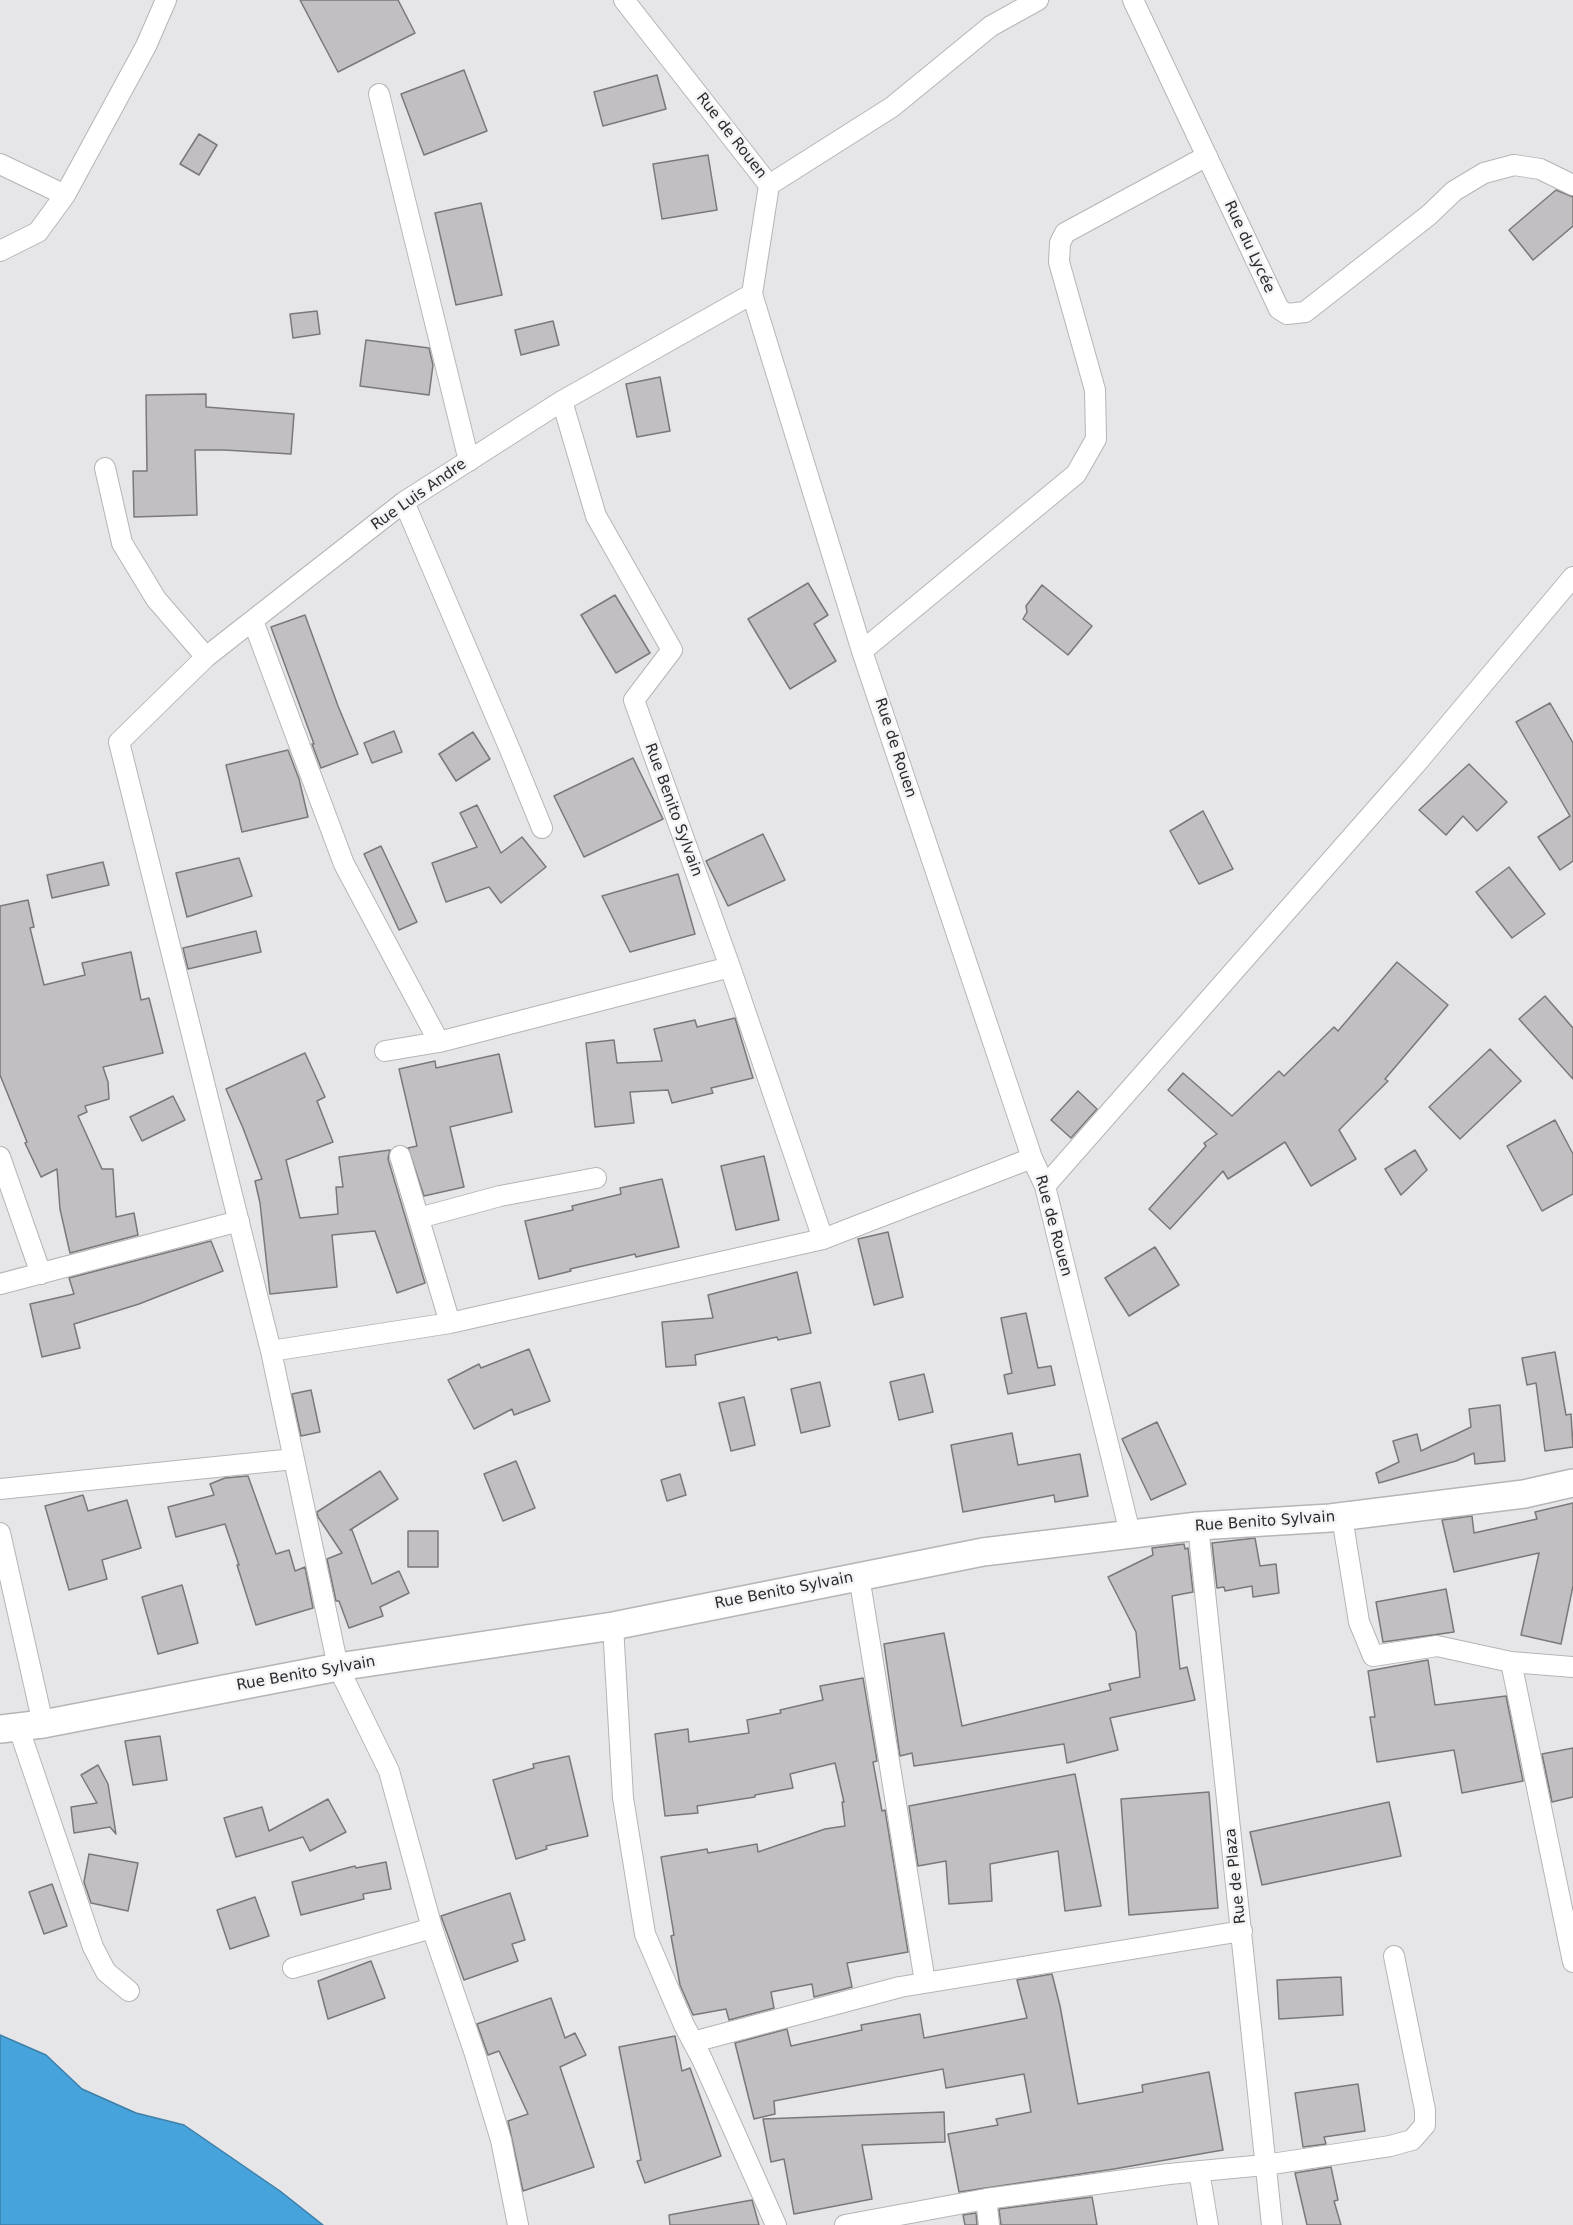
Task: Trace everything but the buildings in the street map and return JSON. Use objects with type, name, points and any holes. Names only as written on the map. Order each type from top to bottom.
[{"type":"main road","name":"Rue Benito Sylvain","points":[[21,1727],[338,1666],[613,1626],[983,1552],[1198,1526],[1342,1517],[1524,1494],[1573,1483]]},
{"type":"street","points":[[0,251],[38,232],[65,195],[146,46],[166,0]]},
{"type":"street","name":"Rue de Rouen","points":[[624,0],[769,185],[752,294],[862,651],[1032,1158],[1044,1186],[1130,1533]]},
{"type":"street","points":[[769,185],[892,107],[991,26],[1038,0]]},
{"type":"street","name":"Rue du Lycée","points":[[1133,0],[1279,309],[1287,314],[1305,312],[1429,215],[1454,191],[1484,172],[1514,165],[1540,169],[1573,185]]},
{"type":"street","points":[[379,94],[469,461]]},
{"type":"street","points":[[862,651],[1076,474],[1096,440],[1095,390],[1059,262],[1060,243],[1065,233],[1207,156]]},
{"type":"street","points":[[0,164],[65,195]]},
{"type":"street","name":"Rue Luis Andre","points":[[239,1221],[119,742],[206,657],[405,502],[562,401],[752,294]]},
{"type":"street","name":"Rue Benito Sylvain","points":[[562,401],[596,516],[672,650],[634,700],[824,1239]]},
{"type":"street","points":[[105,468],[122,543],[156,599],[206,657]]},
{"type":"street","points":[[405,502],[542,828]]},
{"type":"street","points":[[1044,1186],[1407,774],[1573,576]]},
{"type":"street","points":[[253,621],[344,864],[439,1042]]},
{"type":"street","points":[[385,1051],[439,1042],[730,967]]},
{"type":"street","points":[[400,1156],[450,1323]]},
{"type":"street","points":[[0,1158],[41,1275]]},
{"type":"street","points":[[271,1351],[450,1323],[824,1239],[1032,1158]]},
{"type":"street","points":[[418,1218],[500,1196],[596,1178]]},
{"type":"street","points":[[0,1284],[239,1221],[271,1351],[338,1666],[389,1771],[432,1928],[475,2054],[501,2140],[518,2225]]},
{"type":"street","points":[[0,1489],[294,1459]]},
{"type":"street","points":[[1342,1517],[1359,1622],[1373,1656],[1437,1646],[1511,1662],[1573,1667]]},
{"type":"street","name":"Rue de Plaza","points":[[1198,1526],[1272,2225]]},
{"type":"street","points":[[0,1533],[21,1727],[93,1947],[106,1972],[129,1991]]},
{"type":"street","points":[[859,1576],[925,1982]]},
{"type":"street","points":[[613,1626],[623,1798],[645,1934],[776,2225]]},
{"type":"street","points":[[1511,1662],[1564,1872],[1573,1962]]},
{"type":"street","points":[[293,1968],[432,1928]]},
{"type":"street","points":[[693,2042],[900,1987],[1242,1931]]},
{"type":"street","points":[[845,2225],[986,2199],[1265,2165],[1390,2146],[1412,2140],[1425,2125],[1425,2110],[1394,1956]]},
{"type":"street","points":[[1199,2172],[1208,2225]]},
{"type":"street","points":[[986,2199],[989,2225]]},
{"type":"water","points":[[0,2035],[46,2055],[82,2089],[136,2113],[184,2125],[280,2191],[323,2225],[0,2225]]}]
